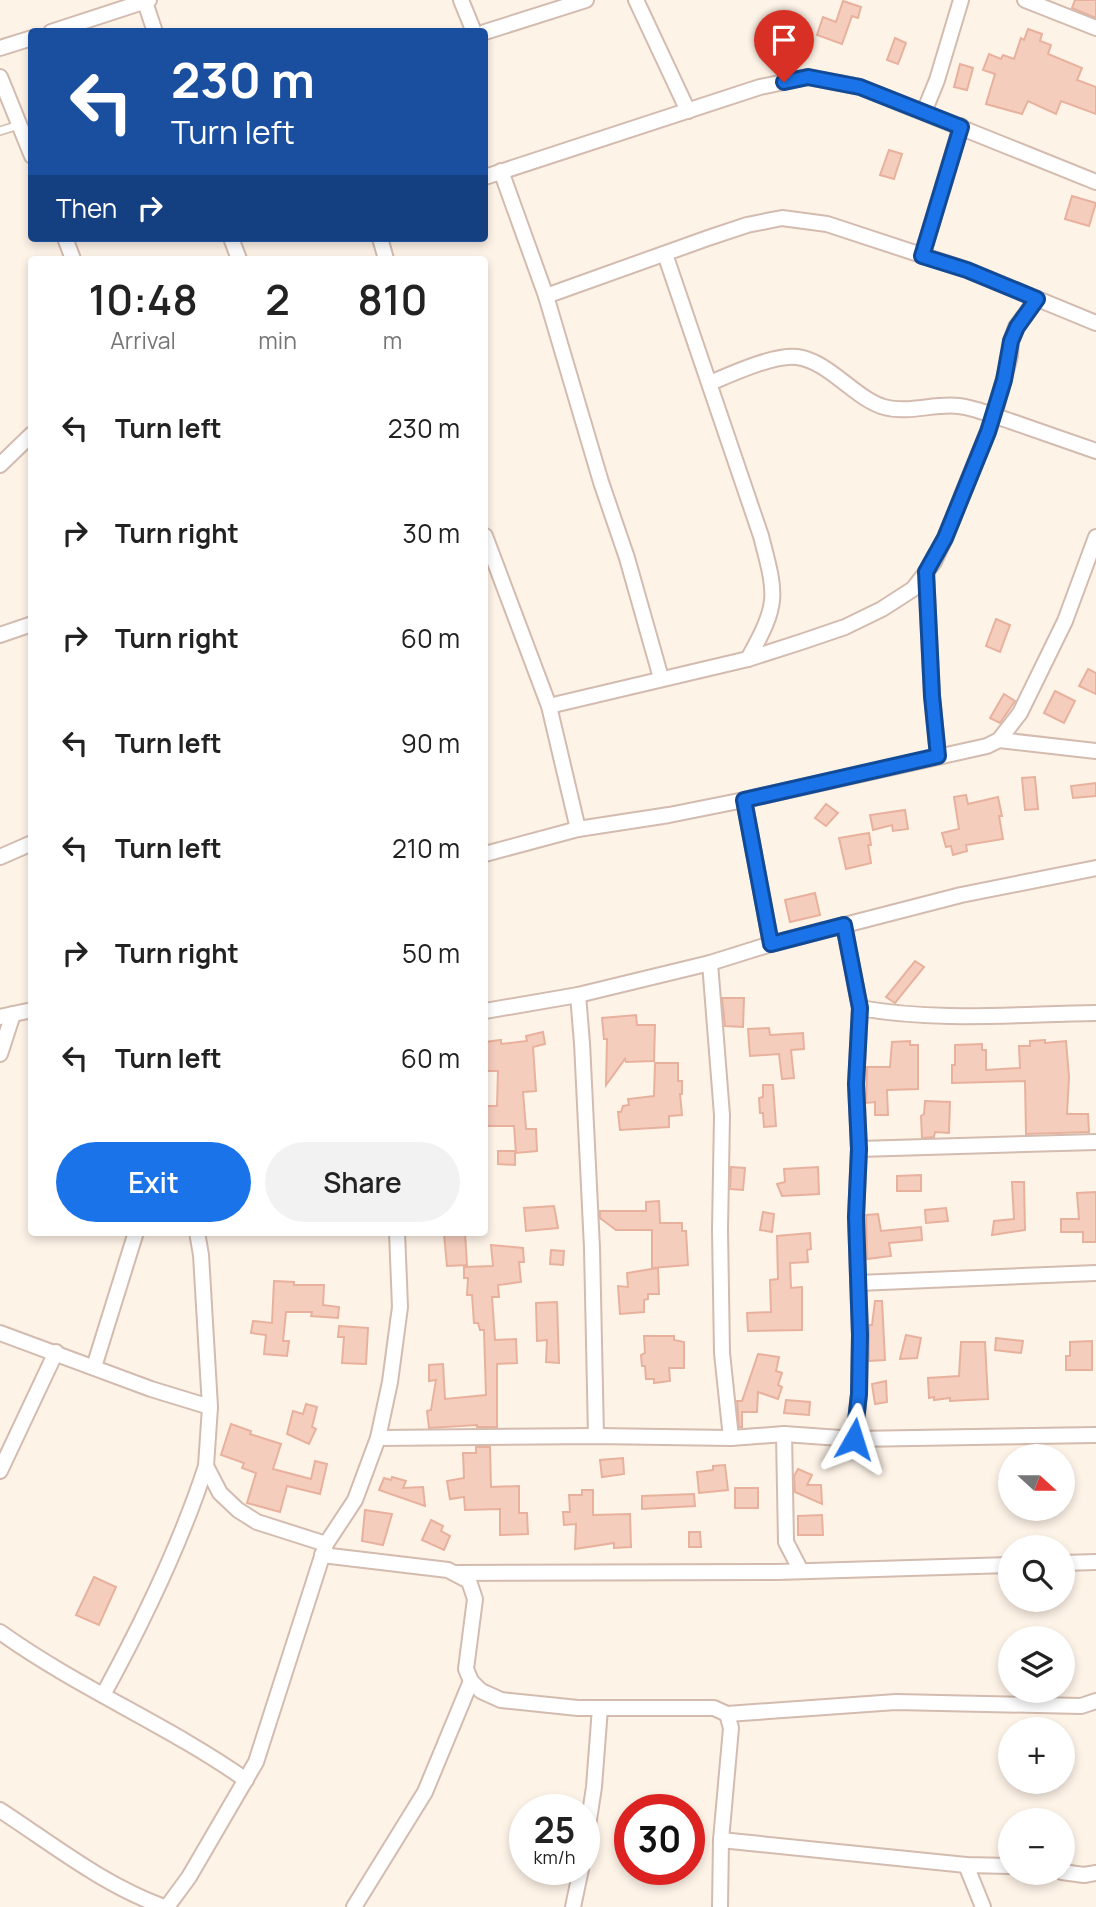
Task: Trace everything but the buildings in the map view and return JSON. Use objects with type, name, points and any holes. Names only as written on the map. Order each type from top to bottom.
[{"type":"street","points":[[461,0],[472,28]]},
{"type":"street","points":[[488,32],[586,0]]},
{"type":"street","points":[[636,0],[688,111]]},
{"type":"street","points":[[924,112],[937,80],[961,0]]},
{"type":"street","points":[[1025,0],[1096,27]]},
{"type":"street","points":[[63,28],[147,1],[154,28]]},
{"type":"street","points":[[0,48],[28,39]]},
{"type":"street","points":[[0,77],[28,146]]},
{"type":"street","points":[[488,176],[761,88],[808,77],[860,87],[1096,182]]},
{"type":"street","points":[[922,256],[961,127]]},
{"type":"street","points":[[501,171],[546,296],[661,678]]},
{"type":"street","points":[[546,296],[747,225],[782,218],[827,224],[967,270],[1096,323]]},
{"type":"street","points":[[665,254],[761,536],[773,583],[774,604],[748,659]]},
{"type":"street","points":[[549,706],[748,659],[845,627],[913,589],[945,538],[994,416],[1010,356],[1011,341],[1017,327],[1037,299]]},
{"type":"street","points":[[710,383],[747,368],[796,357],[809,361],[885,408],[907,410],[960,406],[1096,451]]},
{"type":"street","points":[[0,466],[28,438]]},
{"type":"street","points":[[488,854],[578,829],[744,800],[987,746],[999,740],[1020,713],[1065,621],[1096,537]]},
{"type":"street","points":[[488,544],[549,706],[578,829]]},
{"type":"street","points":[[926,572],[938,756]]},
{"type":"street","points":[[0,635],[28,625]]},
{"type":"street","points":[[999,740],[1096,751]]},
{"type":"street","points":[[744,800],[771,944]]},
{"type":"street","points":[[0,856],[28,845]]},
{"type":"street","points":[[488,1010],[578,995],[710,963],[771,944],[961,895],[1096,867]]},
{"type":"street","points":[[844,925],[860,1008],[856,1084],[859,1149],[856,1217],[860,1335],[859,1394],[854,1439]]},
{"type":"street","points":[[710,963],[722,1115],[722,1339],[731,1438]]},
{"type":"street","points":[[578,995],[592,1248],[596,1436]]},
{"type":"street","points":[[860,1008],[922,1016],[1096,1013]]},
{"type":"street","points":[[0,1054],[6,1016],[28,1011]]},
{"type":"street","points":[[859,1149],[1096,1143]]},
{"type":"street","points":[[94,1367],[135,1236]]},
{"type":"street","points":[[103,1695],[171,1558],[206,1466],[210,1408],[202,1267],[198,1236]]},
{"type":"street","points":[[0,1810],[66,1857],[141,1898],[166,1907],[189,1877],[256,1762],[324,1549],[355,1500],[378,1437],[390,1382],[400,1307],[397,1236]]},
{"type":"street","points":[[858,1283],[1096,1273]]},
{"type":"street","points":[[0,1333],[210,1408]]},
{"type":"street","points":[[0,1471],[56,1352]]},
{"type":"street","points":[[784,1434],[786,1542],[801,1571]]},
{"type":"street","points":[[378,1437],[731,1438],[784,1434],[854,1439],[1096,1435]]},
{"type":"street","points":[[206,1466],[220,1493],[238,1510],[257,1522],[324,1549],[448,1570],[470,1581],[475,1599],[466,1670],[471,1681],[481,1691],[501,1700],[600,1708],[714,1708],[727,1714],[897,1702],[1081,1706],[1096,1701]]},
{"type":"street","points":[[1075,1563],[1096,1562]]},
{"type":"street","points":[[458,1573],[801,1571],[998,1565]]},
{"type":"street","points":[[0,1632],[23,1649],[219,1760],[246,1780]]},
{"type":"street","points":[[354,1907],[425,1792],[471,1681]]},
{"type":"street","points":[[593,1794],[600,1708]]},
{"type":"street","points":[[720,1907],[721,1840],[731,1728],[727,1714]]},
{"type":"street","points":[[721,1840],[966,1865],[998,1866]]},
{"type":"street","points":[[966,1865],[982,1907]]},
{"type":"street","points":[[1075,1874],[1096,1873]]},
{"type":"street","points":[[573,1907],[578,1885]]},
{"type":"lane","points":[[0,131],[19,125]]},
{"type":"route","points":[[784,82],[808,77],[860,87],[961,127],[922,256],[967,270],[1037,299],[1017,327],[1011,341],[1010,356],[994,416],[945,538],[926,572],[938,756],[744,800],[771,944],[844,925],[860,1008],[856,1084],[859,1149],[856,1217],[860,1335],[859,1394],[854,1439]]}]
